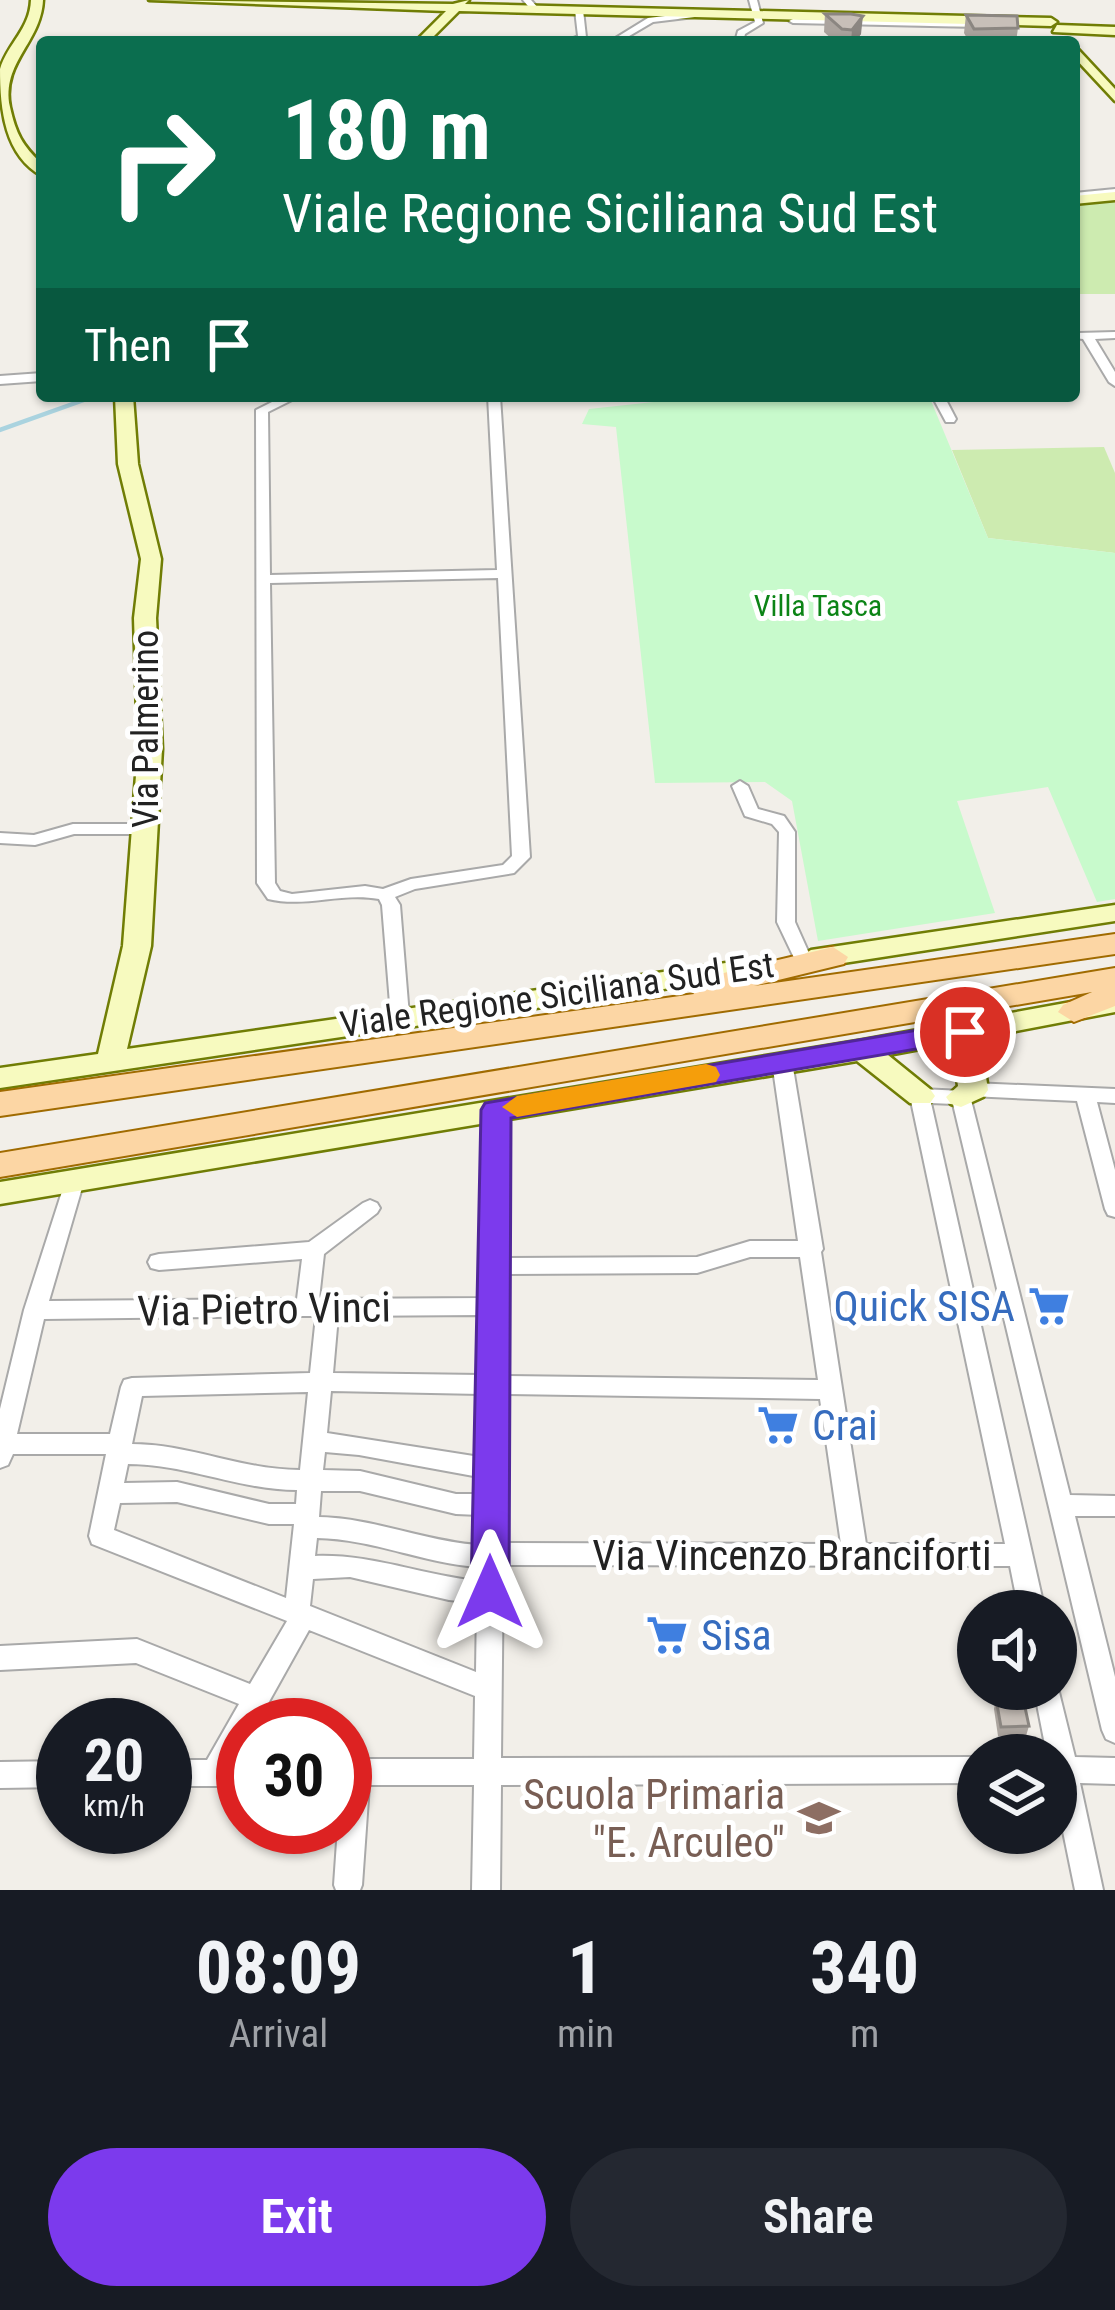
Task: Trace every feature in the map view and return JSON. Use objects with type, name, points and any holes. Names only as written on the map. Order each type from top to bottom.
[{"type":"main road","name":"Viale Regione Siciliana Sud Est","points":[[0,1105],[1115,944]]},
{"type":"main road","points":[[514,1031],[818,958]]},
{"type":"main road","name":"Viale Regione Siciliana Sud Est","points":[[0,1165],[1115,978]]},
{"type":"main road","points":[[1074,1012],[1115,999]]},
{"type":"street","points":[[36,166],[10,140],[0,89],[6,64],[35,21],[37,0]]},
{"type":"street","points":[[155,0],[531,4],[578,10],[712,8],[794,24],[971,20],[1115,31]]},
{"type":"street","points":[[740,36],[759,23],[753,0]]},
{"type":"street","points":[[427,36],[460,3]]},
{"type":"street","points":[[1035,4],[1063,36]]},
{"type":"street","points":[[623,36],[651,20],[712,8]]},
{"type":"street","points":[[578,10],[581,36]]},
{"type":"street","points":[[1080,56],[1115,96]]},
{"type":"street","points":[[1080,194],[1115,191]]},
{"type":"street","points":[[1080,336],[1115,335]]},
{"type":"street","points":[[1080,336],[1115,382]]},
{"type":"street","points":[[0,380],[36,377]]},
{"type":"street","name":"Via Palmerino","points":[[110,1062],[137,946],[147,829],[145,618],[151,559],[128,464],[124,402]]},
{"type":"street","points":[[280,402],[262,410],[266,884],[274,896],[292,899],[365,891],[385,895],[411,884],[508,869],[521,857],[494,402]]},
{"type":"street","points":[[941,402],[950,419]]},
{"type":"street","points":[[266,579],[503,574]]},
{"type":"street","points":[[740,786],[751,812],[778,820],[788,832],[786,922],[818,958]]},
{"type":"street","points":[[0,838],[35,840],[73,830],[147,829]]},
{"type":"street","points":[[385,895],[392,905],[400,1016]]},
{"type":"street","name":"Viale Regione Siciliana Sud Est","points":[[0,1078],[1115,913]]},
{"type":"street","points":[[0,1193],[1074,1012]]},
{"type":"street","points":[[965,1032],[967,1093],[1115,1730]]},
{"type":"street","points":[[863,1050],[920,1096],[1028,1590]]},
{"type":"street","points":[[782,1062],[855,1555]]},
{"type":"street","points":[[1085,1094],[1112,1183],[1115,1209]]},
{"type":"street","points":[[920,1096],[1115,1096]]},
{"type":"street","points":[[486,1890],[496,1110]]},
{"type":"street","points":[[74,1180],[35,1310],[2,1450],[119,1449],[270,1480],[360,1480],[456,1504],[490,1505]]},
{"type":"street","points":[[159,1262],[314,1250],[370,1208]]},
{"type":"street","points":[[494,1266],[697,1264],[750,1249],[812,1249]]},
{"type":"street","points":[[257,1698],[300,1614],[320,1382],[314,1250]]},
{"type":"street","name":"Via Pietro Vinci","points":[[35,1310],[493,1306]]},
{"type":"street","points":[[488,1689],[101,1536],[132,1387],[320,1382],[830,1390]]},
{"type":"street","points":[[315,1442],[351,1442],[449,1465],[491,1468]]},
{"type":"street","name":"Via Vincenzo Branciforti","points":[[110,1493],[177,1492],[449,1556],[1022,1555]]},
{"type":"street","points":[[1060,1505],[1115,1506]]},
{"type":"street","points":[[302,1568],[350,1566],[448,1589],[490,1592]]},
{"type":"street","points":[[0,1658],[137,1651],[254,1698]]},
{"type":"street","points":[[192,1773],[216,1769]]},
{"type":"street","points":[[372,1772],[957,1770]]},
{"type":"street","points":[[1077,1770],[1115,1771]]},
{"type":"street","points":[[0,1775],[36,1774]]},
{"type":"street","points":[[1077,1840],[1089,1890]]},
{"type":"street","points":[[348,1885],[349,1854]]},
{"type":"green space","points":[[1115,200],[1115,294],[1080,294],[1080,204]]},
{"type":"green space","name":"Villa Tasca","points":[[654,402],[931,402],[988,538],[1115,553],[1115,899],[1097,902],[1048,787],[957,801],[995,913],[818,941],[792,801],[765,782],[655,783],[616,427],[582,424],[589,409]]},
{"type":"green space","points":[[1104,447],[1115,473],[1115,553],[988,538],[952,450]]},
{"type":"building","points":[[825,14],[863,16],[852,30],[842,29]]},
{"type":"building","points":[[966,15],[1017,16],[1018,28],[974,29]]},
{"type":"building","points":[[998,1710],[1026,1710],[1029,1726],[1001,1727]]},
{"type":"waterway","points":[[0,430],[78,402]]},
{"type":"slow traffic","points":[[517,1107],[706,1075]]},
{"type":"place","name":"Quick SISA","points":[[1049,1306]]},
{"type":"place","name":"Crai","points":[[778,1425]]},
{"type":"place","name":"Sisa","points":[[667,1635]]},
{"type":"place","name":"Scuola Primaria \"E. Arculeo\"","points":[[819,1818]]},
{"type":"route","points":[[490,1592],[496,1110],[965,1032]]}]
